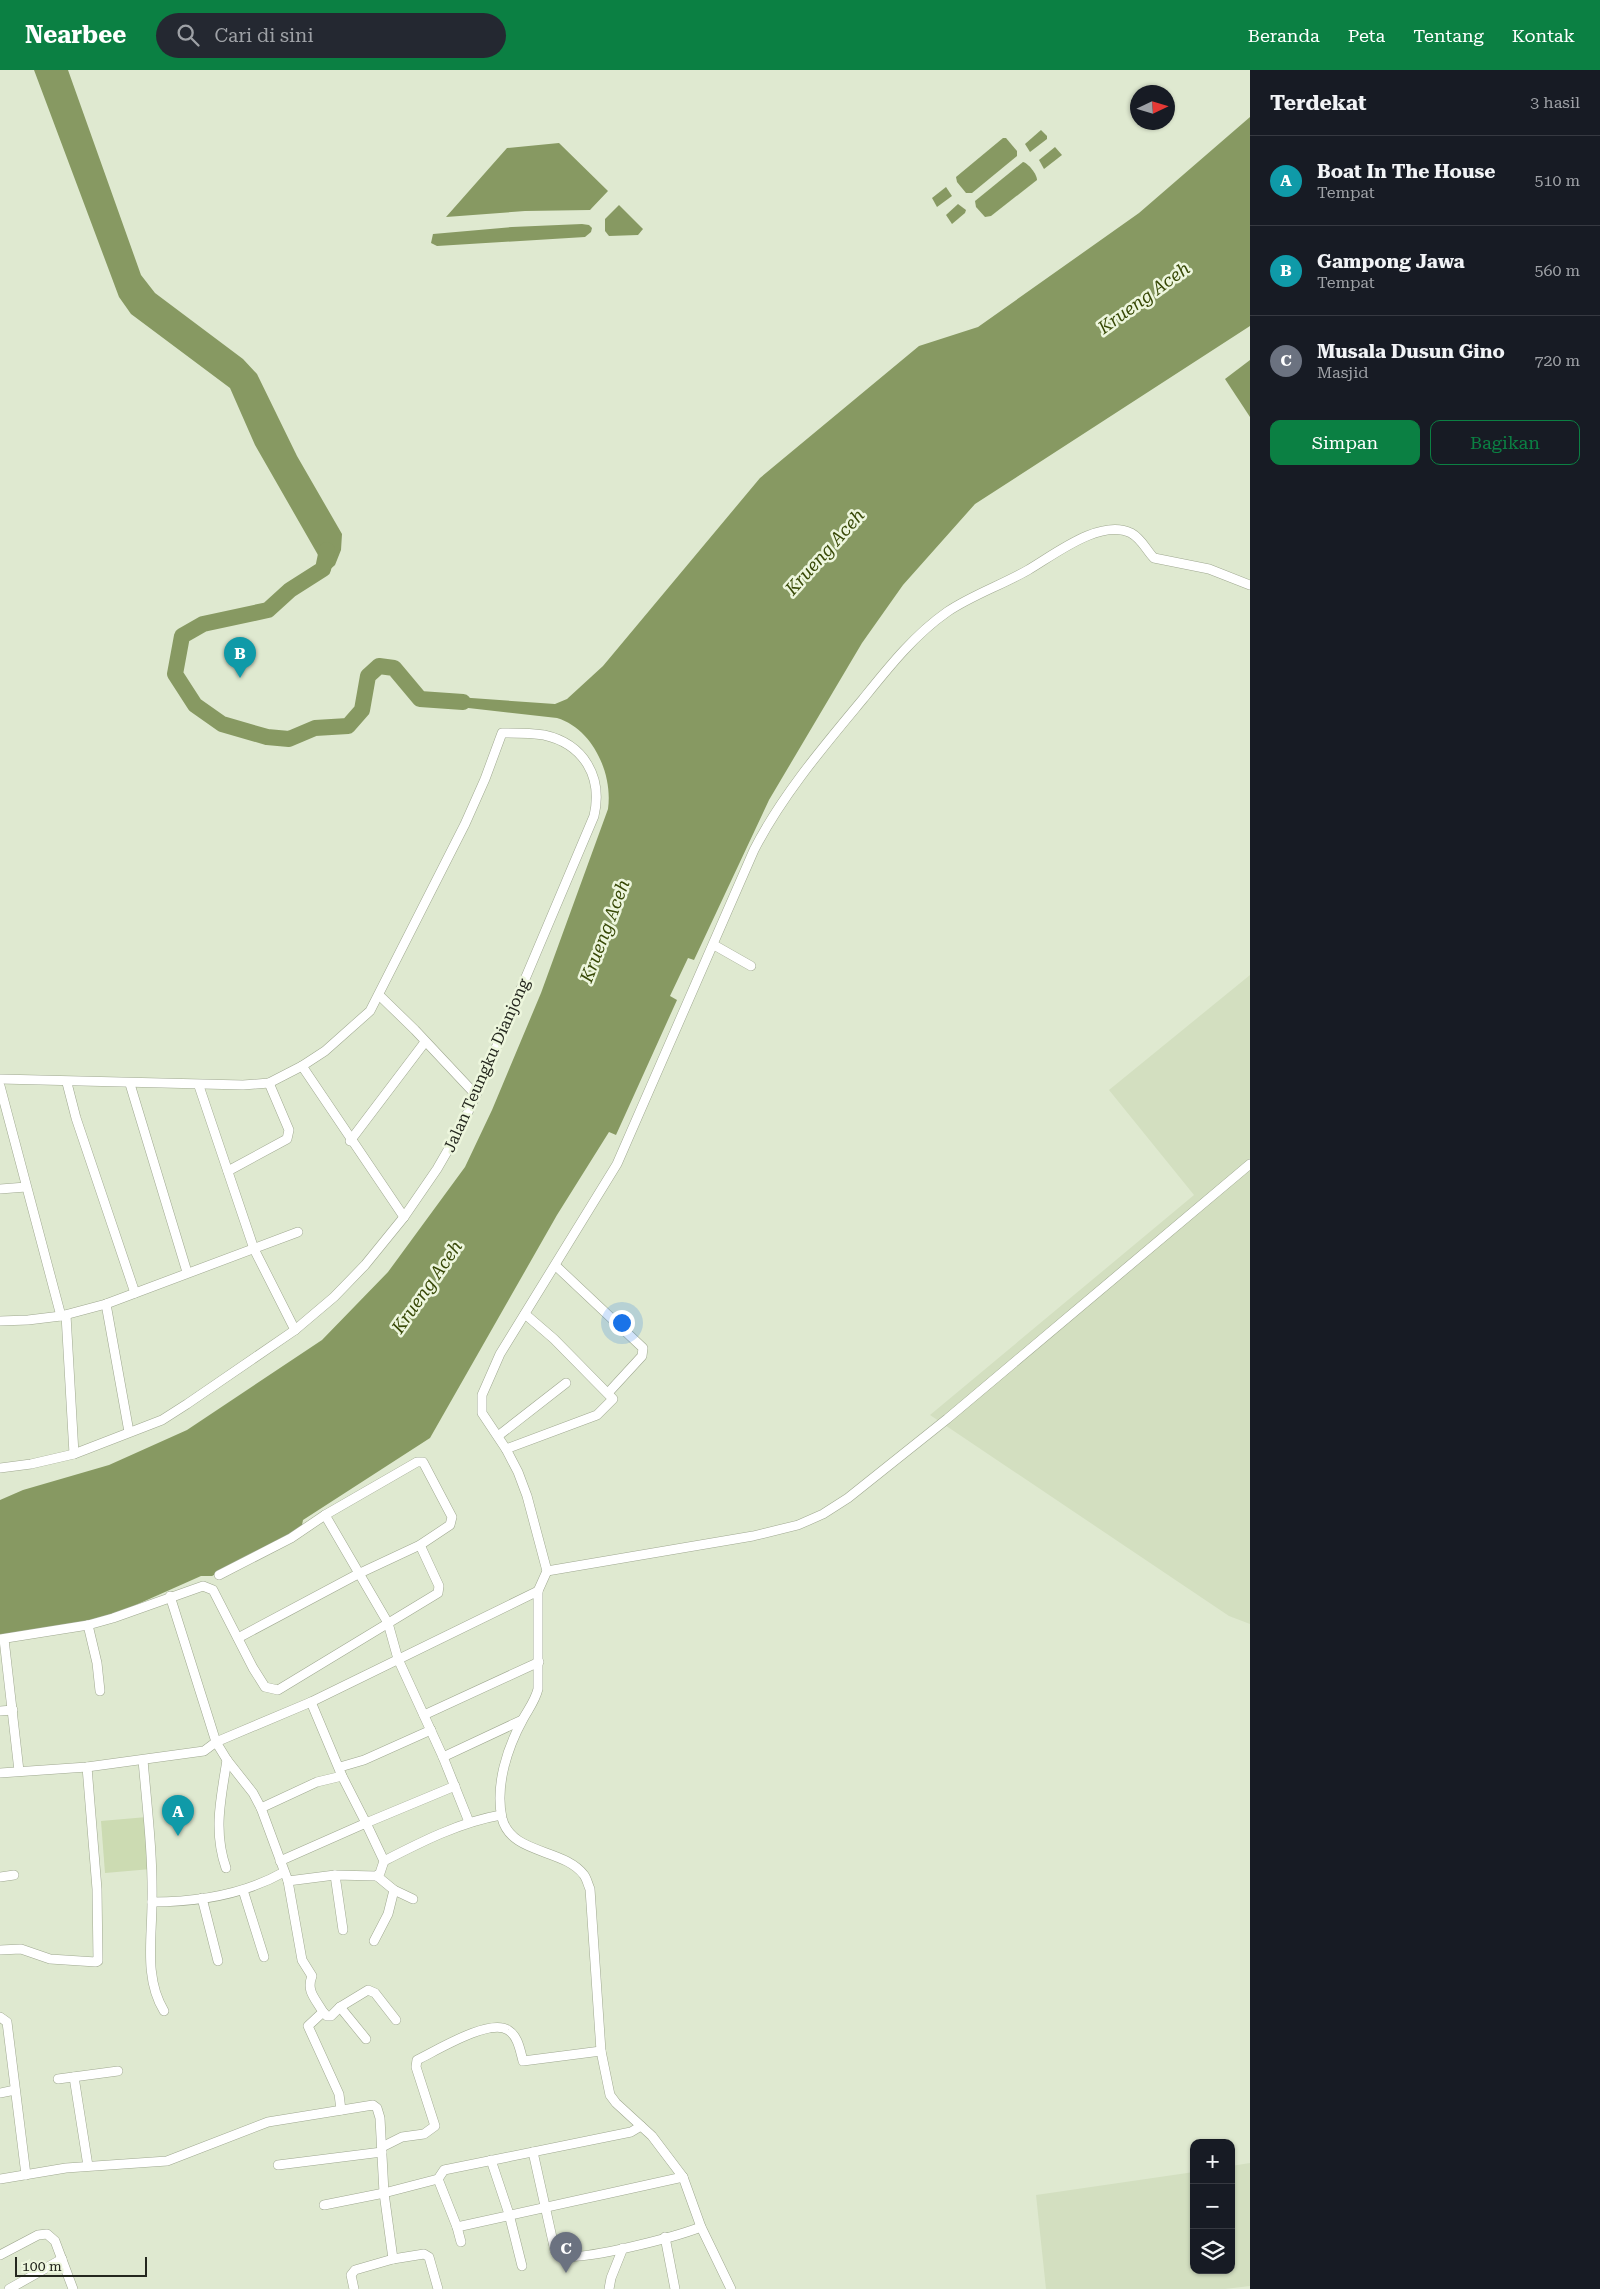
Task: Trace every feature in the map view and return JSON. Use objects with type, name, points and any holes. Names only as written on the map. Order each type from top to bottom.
[{"type":"street","points":[[731,2289],[697,2229],[683,2177],[652,2136],[635,2129],[610,2095],[601,2051],[590,1889],[585,1876],[577,1867],[520,1841],[509,1833],[504,1826],[499,1794],[506,1760],[522,1720],[535,1700],[538,1688],[538,1591],[547,1571],[523,1483],[506,1449],[482,1413],[480,1400],[492,1370],[617,1164],[762,834],[815,757],[896,660],[946,613],[1092,533],[1108,530],[1130,533],[1144,544],[1154,558],[1202,567],[1250,585]]},
{"type":"street","name":"Jalan Teungku Dianjong","points":[[0,1468],[31,1464],[74,1454],[162,1420],[295,1330],[349,1281],[404,1217],[449,1149],[476,1095],[589,829],[597,803],[593,775],[588,762],[578,751],[567,743],[542,735],[502,733],[485,779],[380,995]]},
{"type":"street","points":[[714,945],[751,966]]},
{"type":"street","points":[[0,1079],[200,1086],[269,1083],[302,1066],[325,1051],[364,1016],[380,995],[476,1095]]},
{"type":"street","points":[[350,1141],[425,1042]]},
{"type":"street","points":[[302,1066],[350,1141],[404,1217]]},
{"type":"street","points":[[67,1082],[76,1118],[135,1293]]},
{"type":"street","points":[[228,1171],[287,1139],[289,1130],[269,1083]]},
{"type":"street","points":[[130,1084],[187,1272]]},
{"type":"street","points":[[0,1086],[26,1187],[64,1315],[74,1454]]},
{"type":"street","points":[[200,1086],[254,1250],[295,1330]]},
{"type":"street","points":[[547,1571],[753,1536],[798,1525],[823,1514],[848,1498],[947,1418],[1250,1164]]},
{"type":"street","points":[[0,1189],[26,1187]]},
{"type":"street","points":[[0,1321],[28,1320],[64,1315],[106,1304],[187,1272],[254,1250],[298,1232]]},
{"type":"street","points":[[556,1266],[643,1348],[642,1356],[608,1393]]},
{"type":"street","points":[[106,1304],[129,1432]]},
{"type":"street","points":[[506,1449],[597,1415],[613,1398],[554,1339],[525,1314]]},
{"type":"street","points":[[498,1436],[566,1383]]},
{"type":"street","points":[[219,1575],[291,1538],[324,1515],[417,1462],[423,1462],[452,1517],[452,1521],[441,1532],[420,1545],[358,1574],[238,1638]]},
{"type":"street","points":[[324,1515],[388,1622],[398,1659],[443,1757],[470,1822]]},
{"type":"street","points":[[19,1771],[13,1710],[2,1639],[88,1625],[113,1618],[195,1587],[209,1588],[213,1590],[252,1668],[265,1687],[278,1690],[440,1590],[420,1545]]},
{"type":"street","points":[[0,1773],[87,1767],[204,1751],[216,1742],[311,1702],[538,1591]]},
{"type":"street","points":[[170,1596],[216,1742],[227,1760],[253,1793],[261,1808],[286,1877],[302,1960],[312,1976],[309,1989],[322,2012],[327,2016],[331,2016],[340,2007],[368,1990],[375,1993],[396,2020]]},
{"type":"street","points":[[88,1625],[97,1663],[100,1691]]},
{"type":"street","points":[[424,1715],[539,1662]]},
{"type":"street","points":[[152,1902],[178,1902],[202,1898],[243,1890],[286,1877],[335,1875],[372,1877],[380,1873],[384,1861],[341,1772],[311,1702]]},
{"type":"street","points":[[0,1711],[13,1710]]},
{"type":"street","points":[[443,1757],[522,1720]]},
{"type":"street","points":[[261,1808],[431,1730]]},
{"type":"street","points":[[144,1760],[152,1902],[150,1937],[152,1976],[157,2000],[164,2011]]},
{"type":"street","points":[[226,1868],[220,1850],[218,1820],[227,1760]]},
{"type":"street","points":[[0,1950],[20,1949],[50,1959],[98,1961],[97,1889],[87,1767]]},
{"type":"street","points":[[280,1861],[455,1786]]},
{"type":"street","points":[[384,1861],[423,1841],[470,1822],[502,1815]]},
{"type":"street","points":[[0,1877],[14,1875]]},
{"type":"street","points":[[335,1875],[343,1930]]},
{"type":"street","points":[[377,1876],[394,1890],[413,1899]]},
{"type":"street","points":[[243,1890],[264,1957]]},
{"type":"street","points":[[374,1940],[388,1914],[394,1890]]},
{"type":"street","points":[[202,1898],[218,1962]]},
{"type":"street","points":[[340,2007],[366,2039]]},
{"type":"street","points":[[322,2012],[308,2026],[339,2094],[342,2110]]},
{"type":"street","points":[[0,2016],[7,2022],[26,2175]]},
{"type":"street","points":[[278,2165],[382,2150],[402,2137],[424,2134],[435,2126],[416,2067],[417,2060],[483,2028],[499,2027],[509,2030],[517,2040],[523,2061],[601,2051]]},
{"type":"street","points":[[58,2079],[118,2071]]},
{"type":"street","points":[[74,2077],[88,2166]]},
{"type":"street","points":[[0,2093],[15,2090]]},
{"type":"street","points":[[0,2179],[88,2166],[174,2159],[268,2122],[375,2105],[380,2118],[384,2194],[393,2259]]},
{"type":"street","points":[[324,2205],[384,2194],[438,2179],[444,2170],[635,2129]]},
{"type":"street","points":[[532,2152],[555,2251],[560,2256],[579,2256],[623,2248],[697,2229]]},
{"type":"street","points":[[491,2160],[509,2214],[522,2266]]},
{"type":"street","points":[[457,2227],[683,2177]]},
{"type":"street","points":[[438,2179],[457,2227],[460,2242]]},
{"type":"street","points":[[0,2255],[43,2233],[47,2234],[55,2241],[73,2289]]},
{"type":"street","points":[[664,2237],[675,2289]]},
{"type":"street","points":[[610,2289],[611,2278],[623,2248]]},
{"type":"street","points":[[354,2289],[352,2271],[393,2259],[427,2254],[438,2289]]},
{"type":"street","points":[[9,2289],[62,2260]]},
{"type":"shaded area","points":[[1250,975],[1250,1624],[1229,1616],[930,1415],[1194,1195],[1109,1090]]},
{"type":"shaded area","points":[[147,1817],[151,1869],[105,1873],[101,1821]]},
{"type":"shaded area","points":[[1250,2163],[1250,2286],[1225,2289],[1046,2289],[1036,2195],[1190,2173],[1190,2274],[1235,2274],[1235,2165]]},
{"type":"water","points":[[34,70],[68,70],[141,275],[155,293],[243,359],[257,374],[297,456],[342,534],[341,550],[335,565],[324,575],[318,555],[255,445],[230,388],[131,314],[119,297]]},
{"type":"water","name":"Krueng Aceh","points":[[1250,117],[1250,326],[975,504],[903,585],[862,643],[769,800],[694,960],[688,958],[670,996],[677,1000],[616,1135],[609,1132],[557,1215],[430,1438],[303,1520],[301,1530],[212,1576],[201,1576],[102,1620],[0,1636],[0,1500],[23,1490],[109,1465],[187,1430],[322,1340],[388,1272],[465,1167],[492,1110],[541,993],[608,809],[609,795],[604,768],[598,754],[581,732],[570,724],[557,718],[442,705],[443,696],[555,704],[567,699],[603,666],[760,478],[919,346],[978,327],[1139,213]]},
{"type":"water","points":[[1041,130],[1047,136],[1047,139],[1030,152],[1025,144]]},
{"type":"water","points":[[1003,138],[1006,138],[1017,151],[1017,156],[972,193],[966,193],[957,182],[956,177]]},
{"type":"water","points":[[559,143],[608,191],[590,210],[525,211],[446,217],[507,148]]},
{"type":"water","points":[[1055,147],[1062,155],[1044,169],[1039,160]]},
{"type":"water","points":[[1023,162],[1032,169],[1037,180],[991,216],[985,217],[976,207],[975,201]]},
{"type":"water","points":[[946,187],[952,196],[937,207],[932,198]]},
{"type":"water","points":[[958,204],[966,210],[952,224],[946,215]]},
{"type":"water","points":[[619,205],[643,229],[638,235],[609,236],[605,231],[605,219]]},
{"type":"water","points":[[589,225],[592,228],[591,232],[585,237],[437,246],[431,243],[433,234],[512,227]]},
{"type":"water","points":[[1250,360],[1250,417],[1225,379]]},
{"type":"waterway","points":[[327,550],[323,569],[290,590],[268,610],[203,624],[182,636],[175,674],[195,705],[222,724],[267,737],[289,739],[315,728],[348,726],[362,710],[368,676],[379,666],[394,668],[420,699],[463,702]]},
{"type":"place","name":"Gampong Jawa","points":[[240,678]]},
{"type":"place","name":"Boat In The House","points":[[178,1836]]},
{"type":"place","name":"Musala Dusun Gino","points":[[566,2273]]}]
